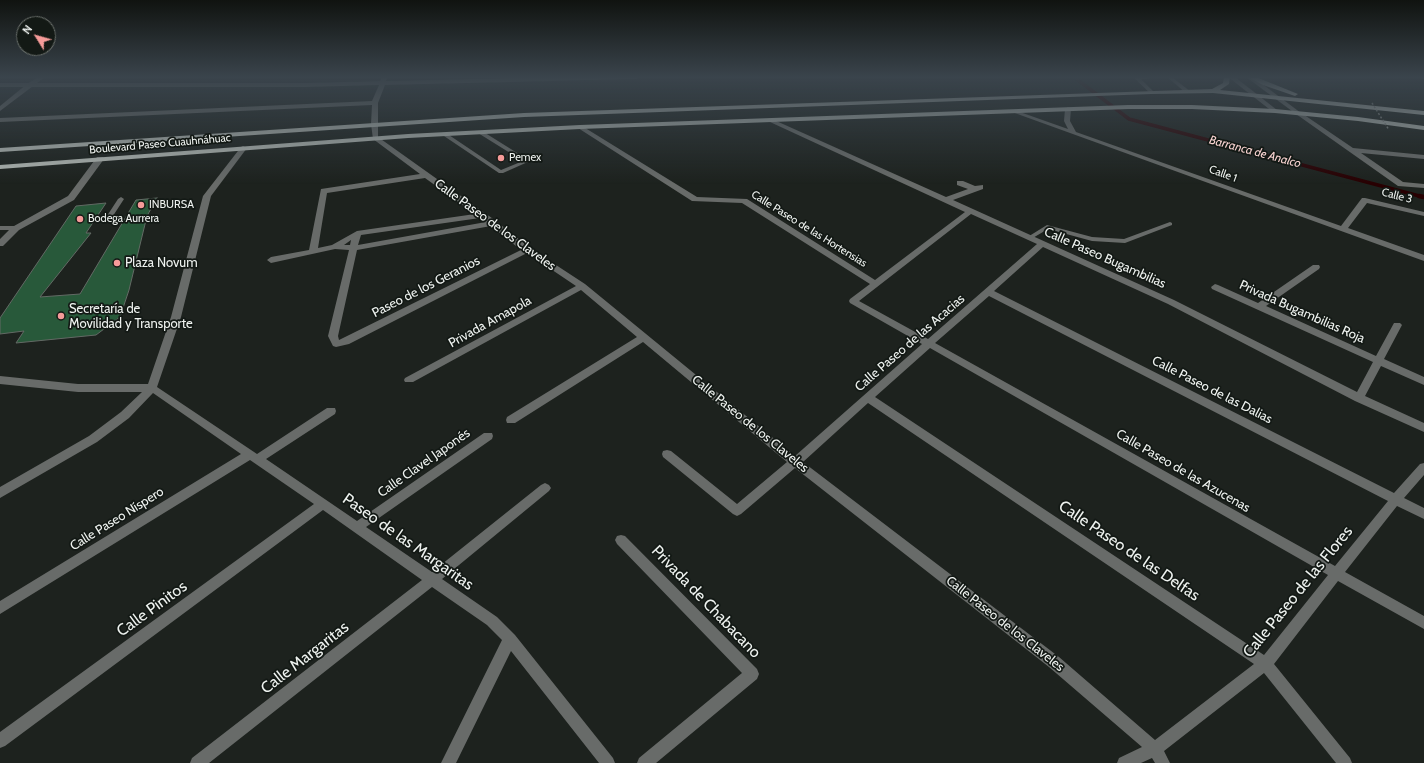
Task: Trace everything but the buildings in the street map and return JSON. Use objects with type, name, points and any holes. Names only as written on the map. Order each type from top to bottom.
[{"type":"main road","name":"Boulevard Paseo Cuauhnáhuac","points":[[0,150],[374,124],[589,113]]},
{"type":"main road","name":"Boulevard Paseo Cuauhnáhuac","points":[[0,167],[375,138],[480,132],[580,127],[999,113]]},
{"type":"main road","name":"Boulevard Paseo Cuauhnáhuac","points":[[1293,113],[1358,119],[1424,128]]},
{"type":"main road","points":[[1353,113],[1358,119]]},
{"type":"main road","points":[[408,136],[412,128],[443,120]]},
{"type":"street","points":[[0,120],[163,113]]},
{"type":"street","points":[[375,113],[375,138]]},
{"type":"street","name":"Calle 1","points":[[1017,113],[1424,258]]},
{"type":"street","points":[[1068,113],[1067,121],[1073,132]]},
{"type":"street","points":[[1298,113],[1401,184],[1424,186]]},
{"type":"street","name":"Calle Paseo Bugambilias","points":[[772,121],[1171,302],[1360,398],[1424,428]]},
{"type":"street","name":"Calle Paseo de las Hortensias","points":[[580,127],[695,198],[744,201],[876,284]]},
{"type":"street","name":"Calle Paseo de los Claveles","points":[[375,138],[493,223],[527,250],[582,286],[795,462],[1054,662],[1155,749],[1163,763]]},
{"type":"street","points":[[0,493],[92,439],[125,415],[152,388],[176,318],[207,196],[243,148]]},
{"type":"street","points":[[1351,150],[1424,157]]},
{"type":"street","points":[[0,244],[16,228],[71,198],[100,159]]},
{"type":"street","points":[[312,252],[324,191],[427,175]]},
{"type":"street","points":[[946,200],[977,188],[960,183]]},
{"type":"street","name":"Calle 3","points":[[1343,229],[1365,200],[1424,214]]},
{"type":"street","points":[[876,284],[971,211]]},
{"type":"street","points":[[335,247],[357,233],[482,215]]},
{"type":"street","points":[[271,260],[335,247],[354,248],[493,223]]},
{"type":"street","points":[[0,228],[16,228]]},
{"type":"street","points":[[354,248],[357,233]]},
{"type":"street","name":"Calle Paseo de las Acacias","points":[[667,454],[737,511],[795,462],[1042,244]]},
{"type":"street","name":"Paseo de los Geranios","points":[[354,248],[332,336],[336,344],[346,342],[527,250]]},
{"type":"street","points":[[1259,307],[1316,267]]},
{"type":"street","name":"Calle Paseo de las Azucenas","points":[[876,284],[853,301],[1424,623]]},
{"type":"street","name":"Privada Amapola","points":[[410,380],[582,286]]},
{"type":"street","name":"Privada Bugambilias Roja","points":[[1215,287],[1424,381]]},
{"type":"street","name":"Calle Paseo de las Dalias","points":[[988,292],[1424,514]]},
{"type":"street","points":[[1360,398],[1397,325]]},
{"type":"street","points":[[511,420],[644,337]]},
{"type":"street","points":[[0,380],[78,388],[152,388]]},
{"type":"street","name":"Paseo de las Margaritas","points":[[152,388],[433,579],[492,621],[510,639],[608,763]]},
{"type":"street","name":"Calle Paseo de las Delfas","points":[[867,397],[1265,664],[1345,763]]},
{"type":"street","name":"Calle Paseo Níspero","points":[[0,608],[331,411]]},
{"type":"street","name":"Calle Clavel Japonés","points":[[357,527],[488,436]]},
{"type":"street","name":"Calle Paseo de las Flores","points":[[1124,763],[1155,749],[1265,664],[1396,499],[1424,467]]},
{"type":"street","name":"Calle Margaritas","points":[[198,763],[433,579],[545,488]]},
{"type":"street","name":"Calle Pinitos","points":[[0,741],[323,504]]},
{"type":"street","name":"Privada de Chabacano","points":[[621,540],[752,674],[644,763]]},
{"type":"street","points":[[448,763],[510,639]]},
{"type":"lane","points":[[444,134],[501,172],[526,161],[480,132]]},
{"type":"lane","points":[[106,222],[121,199]]},
{"type":"lane","points":[[1029,238],[1047,226],[1092,239],[1124,241],[1170,224]]},
{"type":"path","points":[[1378,113],[1389,130]]},
{"type":"waterway","name":"Barranca de Analco","points":[[1121,113],[1129,119],[1420,196]]},
{"type":"waterway","name":"Barranca de Analco","points":[[1420,196],[1424,197]]},
{"type":"place","name":"Pemex","points":[[501,158]]},
{"type":"place","name":"INBURSA","points":[[141,205]]},
{"type":"place","name":"Bodega Aurrera","points":[[80,219]]},
{"type":"place","name":"Plaza Novum","points":[[117,263]]},
{"type":"place","name":"Secretaría de Movilidad y Transporte","points":[[61,316]]}]
